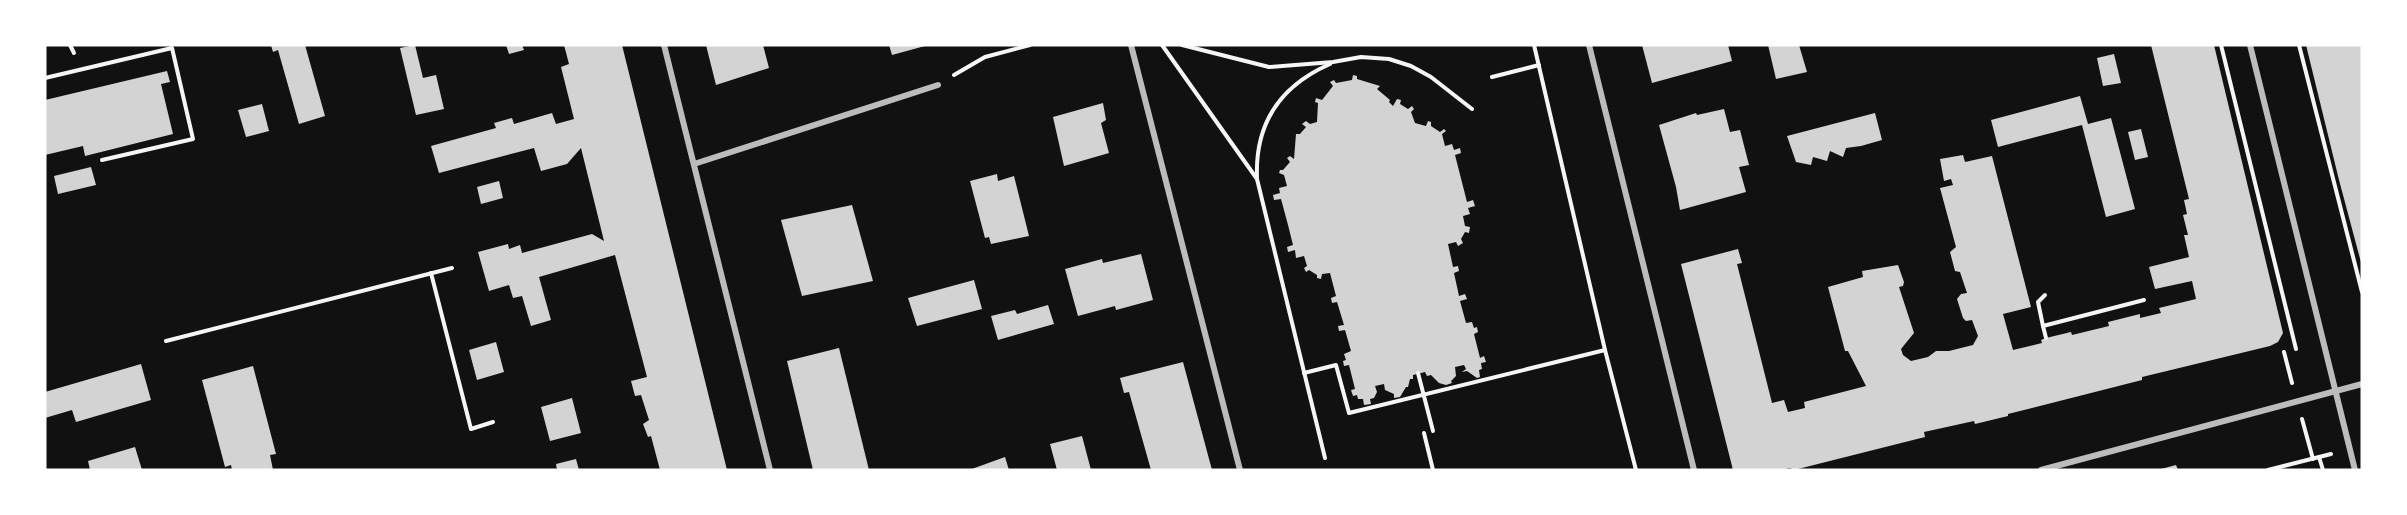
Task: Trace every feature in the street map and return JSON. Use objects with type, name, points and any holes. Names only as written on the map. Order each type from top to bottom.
[{"type":"street","points":[[664,45],[770,470]]},
{"type":"street","points":[[1131,45],[1240,470]]},
{"type":"street","points":[[1589,45],[1694,470]]},
{"type":"street","points":[[2250,45],[2355,470]]},
{"type":"street","points":[[694,164],[938,85]]},
{"type":"street","points":[[2041,470],[2362,384]]},
{"type":"path","points":[[70,45],[74,53]]},
{"type":"path","points":[[938,85],[985,57],[1030,45]]},
{"type":"path","points":[[1162,45],[1257,179]]},
{"type":"path","points":[[1182,45],[1269,67],[1333,62],[1361,57],[1389,59],[1411,66],[1431,77],[1472,110]]},
{"type":"path","points":[[1534,45],[1605,350],[1636,470]]},
{"type":"path","points":[[2221,45],[2296,349]]},
{"type":"path","points":[[2299,45],[2362,292]]},
{"type":"path","points":[[45,78],[172,48],[193,139],[102,160]]},
{"type":"path","points":[[1325,458],[1257,179],[1257,154],[1262,133],[1275,107],[1296,82],[1333,62]]},
{"type":"path","points":[[1492,77],[1539,65]]},
{"type":"path","points":[[166,341],[452,268]]},
{"type":"path","points":[[430,273],[471,429],[493,422]]},
{"type":"path","points":[[2045,295],[2038,302],[2046,338]]},
{"type":"path","points":[[2043,326],[2144,300]]},
{"type":"path","points":[[1304,373],[1336,365],[1349,413],[1605,350]]},
{"type":"path","points":[[1418,373],[1433,431]]},
{"type":"path","points":[[1424,433],[1433,470]]},
{"type":"path","points":[[2268,470],[2319,457],[2322,470]]},
{"type":"building","points":[[271,45],[305,45],[325,116],[299,124],[278,50],[273,52]]},
{"type":"building","points":[[415,45],[423,78],[436,75],[444,109],[416,115],[400,48]]},
{"type":"building","points":[[506,45],[522,45],[524,50],[509,54]]},
{"type":"building","points":[[564,45],[622,45],[727,470],[660,470],[651,436],[648,437],[643,424],[649,420],[641,395],[635,396],[631,381],[647,377],[615,255],[539,277],[551,320],[531,326],[522,296],[513,298],[509,285],[489,291],[478,252],[508,244],[509,249],[520,245],[522,253],[592,234],[604,241],[581,148],[567,164],[541,171],[534,148],[439,173],[431,146],[496,128],[494,123],[512,118],[514,124],[552,113],[556,124],[574,119],[561,67],[569,64]]},
{"type":"building","points":[[706,45],[763,45],[769,68],[716,85]]},
{"type":"building","points":[[889,45],[925,45],[925,46],[892,55]]},
{"type":"building","points":[[1642,45],[1728,45],[1732,61],[1652,83]]},
{"type":"building","points":[[1768,45],[1799,45],[1807,72],[1776,79]]},
{"type":"building","points":[[2151,45],[2214,45],[2283,333],[2278,342],[2270,346],[2142,377],[2142,380],[2008,414],[2008,416],[1924,432],[1925,437],[1794,470],[1790,468],[1733,470],[1681,264],[1738,249],[1742,263],[1737,264],[1772,403],[1784,400],[1788,412],[1805,408],[1804,402],[1866,386],[1848,351],[1845,351],[1828,287],[1863,277],[1862,271],[1898,265],[1904,282],[1903,286],[1899,287],[1914,333],[1901,349],[1903,355],[1911,361],[1928,357],[1936,351],[1949,351],[1973,345],[1978,336],[1972,320],[1966,321],[1963,318],[1957,299],[1961,294],[1967,293],[1960,272],[1955,271],[1950,252],[1956,247],[1940,188],[1953,185],[1951,179],[1944,181],[1940,159],[1963,155],[1965,162],[1992,156],[2031,307],[2003,314],[2013,350],[2042,343],[2041,340],[2046,338],[2071,332],[2072,335],[2109,326],[2108,322],[2140,314],[2140,318],[2161,313],[2159,308],[2196,299],[2192,281],[2155,289],[2149,267],[2189,257],[2184,235],[2188,235],[2183,215],[2187,214],[2184,200],[2189,199]]},
{"type":"building","points":[[2306,45],[2362,45],[2362,266],[2339,180]]},
{"type":"building","points":[[2114,54],[2121,83],[2103,86],[2097,58]]},
{"type":"building","points":[[167,71],[170,82],[161,84],[173,134],[85,156],[83,146],[45,155],[45,100]]},
{"type":"building","points":[[1353,75],[1357,76],[1357,79],[1380,86],[1377,89],[1390,100],[1393,106],[1397,99],[1401,100],[1400,104],[1408,109],[1412,106],[1414,109],[1411,112],[1415,123],[1426,126],[1428,121],[1440,132],[1444,129],[1446,131],[1442,134],[1445,146],[1452,144],[1454,150],[1460,148],[1461,153],[1455,155],[1467,202],[1473,200],[1475,206],[1468,208],[1470,214],[1463,216],[1465,226],[1470,227],[1469,233],[1465,232],[1461,239],[1463,243],[1458,246],[1456,242],[1448,244],[1453,267],[1458,266],[1459,271],[1454,273],[1459,296],[1465,294],[1467,299],[1460,301],[1466,323],[1472,322],[1474,328],[1477,327],[1478,332],[1474,334],[1480,358],[1484,356],[1486,362],[1481,363],[1480,377],[1477,378],[1467,371],[1462,372],[1466,369],[1464,365],[1455,367],[1456,376],[1451,381],[1452,383],[1446,385],[1439,383],[1431,375],[1427,376],[1425,372],[1413,375],[1413,379],[1410,379],[1408,387],[1400,397],[1394,398],[1394,394],[1385,390],[1384,384],[1375,386],[1377,392],[1374,398],[1370,399],[1371,404],[1364,405],[1363,399],[1358,399],[1357,395],[1353,396],[1351,390],[1355,389],[1349,365],[1344,366],[1343,361],[1346,360],[1344,354],[1351,351],[1345,330],[1339,331],[1338,326],[1344,325],[1337,302],[1332,303],[1331,298],[1336,296],[1330,273],[1322,274],[1321,279],[1317,278],[1317,275],[1309,270],[1306,272],[1304,256],[1296,258],[1295,250],[1288,252],[1287,247],[1293,245],[1288,225],[1281,199],[1274,200],[1273,195],[1280,193],[1279,188],[1287,186],[1284,175],[1279,173],[1290,162],[1287,158],[1290,156],[1294,159],[1296,134],[1300,134],[1306,127],[1302,124],[1306,121],[1310,124],[1317,122],[1316,98],[1322,100],[1333,86],[1330,82],[1352,80]]},
{"type":"building","points":[[2080,96],[2088,124],[2111,118],[2135,209],[2106,217],[2082,125],[1998,147],[1991,120]]},
{"type":"building","points":[[1103,103],[1106,120],[1101,123],[1109,153],[1064,166],[1053,117]]},
{"type":"building","points":[[262,104],[269,131],[246,137],[238,110]]},
{"type":"building","points":[[1724,109],[1730,132],[1740,130],[1749,165],[1739,167],[1746,192],[1680,210],[1659,125],[1696,113],[1697,115]]},
{"type":"building","points":[[1875,113],[1882,140],[1846,148],[1843,157],[1830,151],[1827,161],[1813,157],[1811,165],[1796,162],[1787,136]]},
{"type":"building","points":[[2141,129],[2148,157],[2135,160],[2128,132]]},
{"type":"building","points":[[91,167],[96,185],[58,194],[54,176]]},
{"type":"building","points":[[997,174],[998,181],[1014,176],[1029,236],[991,244],[989,237],[985,238],[970,181]]},
{"type":"building","points":[[499,181],[503,198],[481,204],[477,187]]},
{"type":"building","points":[[852,205],[873,281],[802,296],[781,220]]},
{"type":"building","points":[[1141,254],[1153,300],[1116,310],[1115,306],[1078,316],[1065,269],[1102,259],[1103,263]]},
{"type":"building","points":[[974,280],[982,309],[917,326],[908,298]]},
{"type":"building","points":[[1048,305],[1054,324],[998,340],[991,316],[1015,310],[1017,314]]},
{"type":"building","points":[[496,342],[504,372],[477,380],[469,350]]},
{"type":"building","points":[[839,348],[869,470],[813,470],[787,361]]},
{"type":"building","points":[[1183,362],[1212,470],[1151,470],[1129,392],[1124,393],[1120,378]]},
{"type":"building","points":[[141,364],[151,400],[76,422],[72,410],[45,418],[45,392]]},
{"type":"building","points":[[253,366],[276,454],[270,455],[273,470],[232,470],[231,465],[225,467],[202,380]]},
{"type":"building","points":[[572,398],[581,433],[550,441],[541,407]]},
{"type":"building","points":[[1082,436],[1091,470],[1057,470],[1050,444]]},
{"type":"building","points":[[135,447],[142,470],[90,470],[88,461]]},
{"type":"building","points":[[1005,457],[1009,470],[969,470]]},
{"type":"building","points":[[576,459],[579,470],[557,470],[556,464]]},
{"type":"building","points":[[2176,465],[2178,470],[2161,470],[2161,469]]}]
